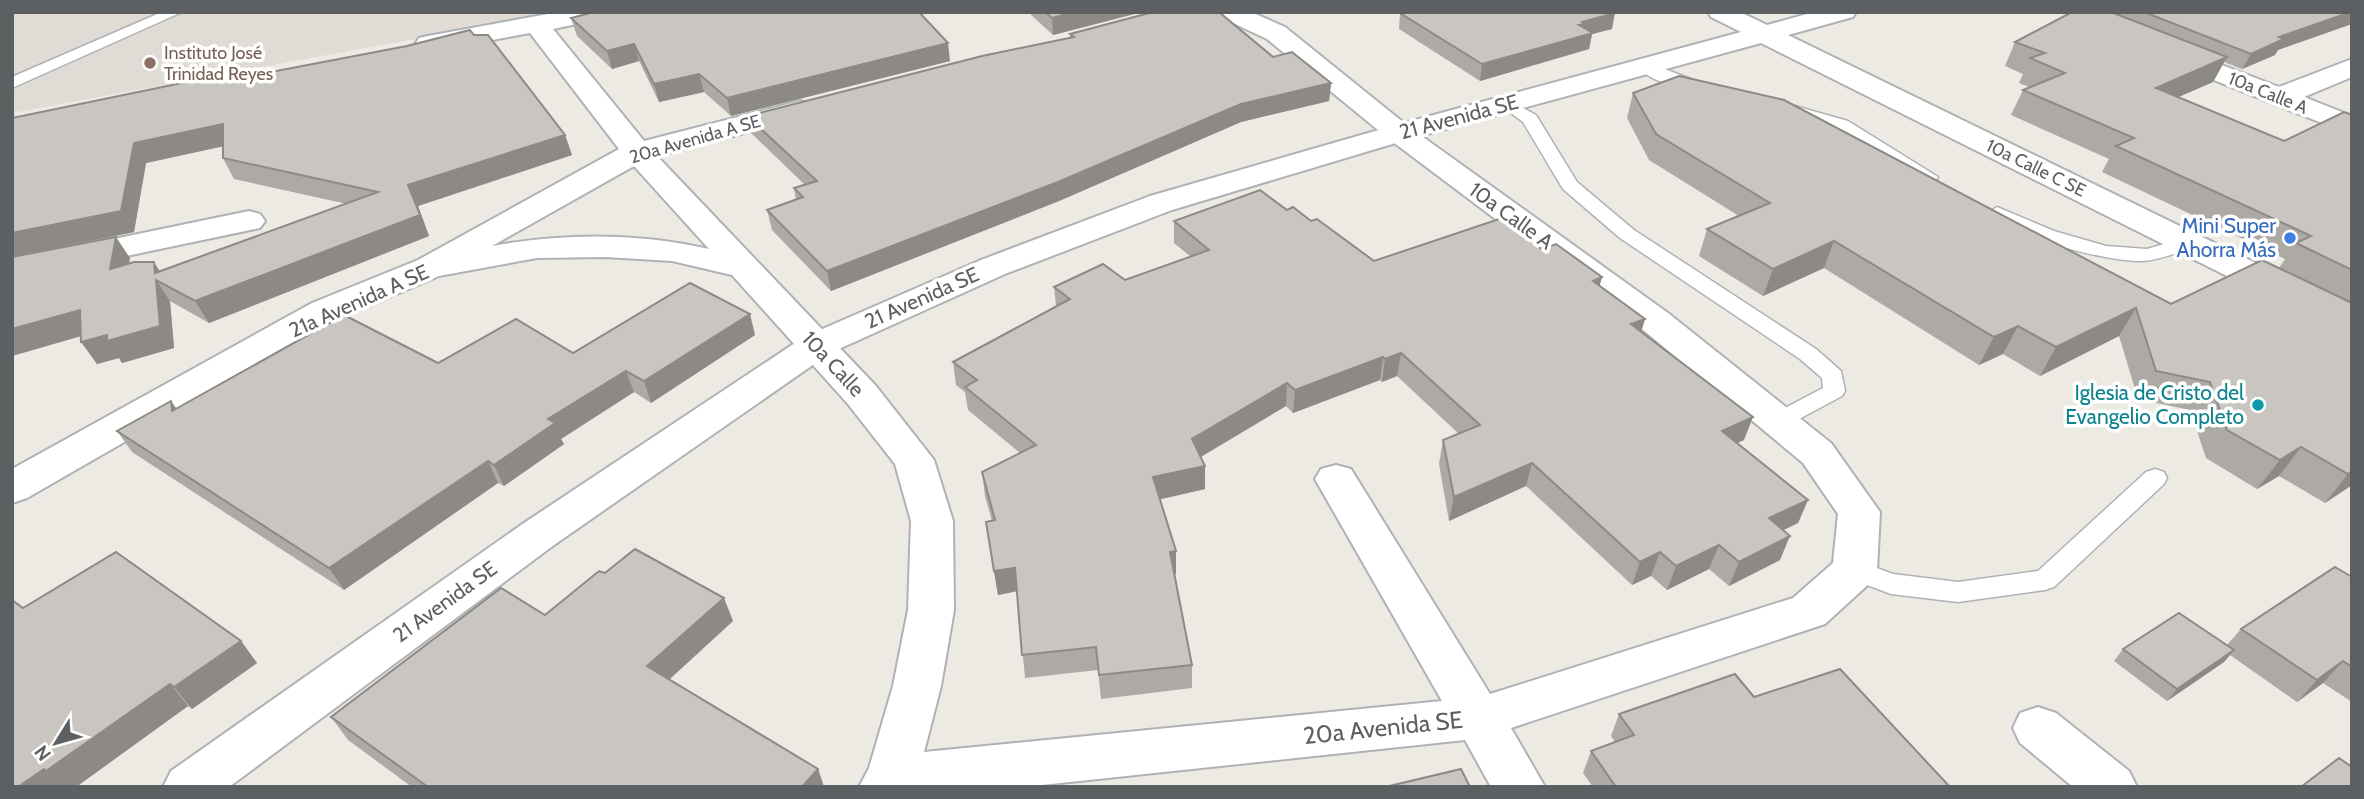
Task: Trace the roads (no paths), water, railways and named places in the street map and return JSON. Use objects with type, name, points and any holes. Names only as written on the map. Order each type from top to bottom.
[{"type":"street","points":[[402,49],[602,12]]},
{"type":"street","name":"10a Calle A","points":[[1228,12],[1276,33],[1399,133],[1655,321],[1817,453],[1858,512],[1855,570]]},
{"type":"street","name":"10a Calle C SE","points":[[1720,12],[2352,324]]},
{"type":"street","name":"21 Avenida SE","points":[[189,787],[539,534],[817,345],[993,267],[1161,203],[1399,133],[1844,12]]},
{"type":"street","name":"10a Calle","points":[[537,24],[637,152],[862,395],[914,460],[932,521],[931,610],[917,686],[888,782]]},
{"type":"street","name":"10a Calle A","points":[[2142,42],[2352,126]]},
{"type":"street","points":[[2279,97],[2352,67]]},
{"type":"street","name":"20a Avenida A SE","points":[[430,267],[637,152],[822,104]]},
{"type":"street","points":[[12,270],[249,221]]},
{"type":"street","name":"21a Avenida A SE","points":[[12,488],[325,311],[430,267],[537,248],[605,247],[672,251],[742,267]]},
{"type":"street","points":[[1336,479],[1519,787]]},
{"type":"street","name":"20a Avenida SE","points":[[888,782],[1478,718],[1809,611],[1855,570]]},
{"type":"street","points":[[2038,728],[2111,787]]},
{"type":"lane","points":[[12,83],[175,12]]},
{"type":"lane","points":[[1644,66],[1665,77],[1718,93]]},
{"type":"lane","points":[[1764,102],[1842,125],[1942,184]]},
{"type":"lane","points":[[1507,104],[1530,119],[1570,185],[1627,234],[1808,354],[1833,376],[1834,391],[1778,421]]},
{"type":"lane","points":[[1976,202],[2022,226],[2098,249],[2142,255],[2188,243]]},
{"type":"lane","points":[[1855,570],[1891,584],[1958,592],[2045,580],[2155,478]]},
{"type":"place","name":"Instituto José Trinidad Reyes","points":[[150,63]]},
{"type":"place","name":"Mini Super Ahorra Más","points":[[2290,238]]},
{"type":"place","name":"Iglesia de Cristo del Evangelio Completo","points":[[2258,405]]}]
